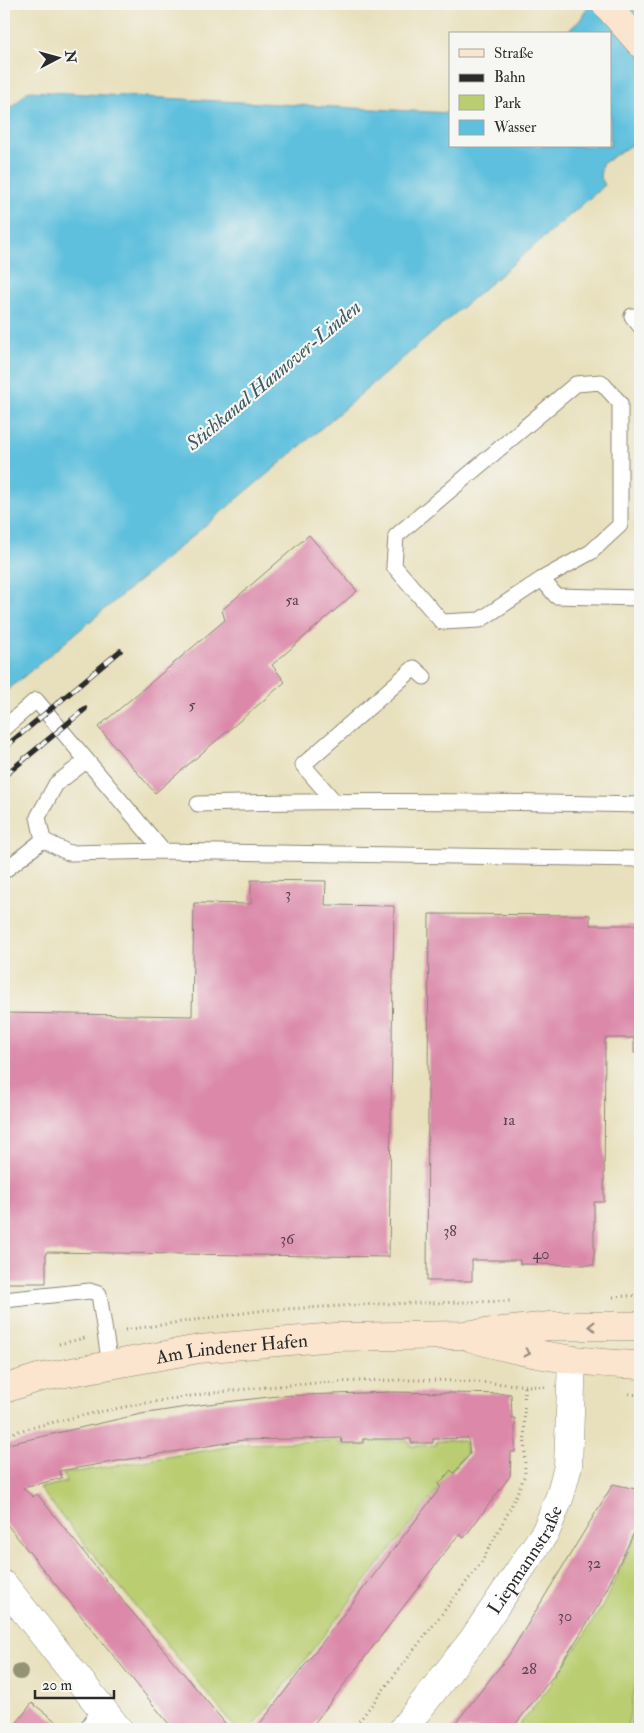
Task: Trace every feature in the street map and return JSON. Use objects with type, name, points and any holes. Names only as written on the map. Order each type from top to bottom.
[{"type":"street","points":[[606,4],[640,43]]},
{"type":"street","name":"Am Lindener Hafen","points":[[4,1389],[38,1378],[199,1349],[325,1338],[464,1335],[550,1326],[640,1326]]},
{"type":"street","name":"Am Lindener Hafen","points":[[464,1335],[507,1349],[572,1360],[640,1365]]},
{"type":"street","name":"Liepmannstraße","points":[[402,1729],[472,1641],[546,1531],[560,1496],[568,1466],[572,1360]]},
{"type":"street","points":[[5,1587],[102,1723]]},
{"type":"lane","points":[[600,382],[620,403],[620,525],[591,552],[542,580],[480,620],[442,622],[394,566],[396,536],[576,384],[600,382]]},
{"type":"lane","points":[[542,580],[556,596],[640,598]]},
{"type":"lane","points":[[333,800],[303,765],[414,668],[424,677]]},
{"type":"lane","points":[[4,728],[36,700],[163,851]]},
{"type":"lane","points":[[43,840],[38,817],[47,800],[56,784],[86,761]]},
{"type":"lane","points":[[198,804],[333,800],[470,800],[640,805]]},
{"type":"lane","points":[[43,840],[69,853],[163,851],[640,859]]},
{"type":"lane","points":[[4,871],[43,840]]},
{"type":"lane","points":[[4,1300],[90,1291],[99,1294],[110,1365]]},
{"type":"path","points":[[4,1435],[141,1404],[226,1392],[417,1380],[571,1389]]},
{"type":"path","points":[[353,1729],[481,1563],[510,1509],[525,1475],[524,1386]]},
{"type":"green space","points":[[339,1440],[340,1445],[365,1445],[366,1441],[409,1441],[410,1446],[436,1445],[436,1441],[465,1441],[466,1453],[251,1729],[236,1729],[39,1488],[66,1482],[63,1474],[245,1444]]},
{"type":"green space","points":[[637,1533],[640,1534],[640,1663],[627,1729],[516,1729],[557,1677],[603,1605]]},
{"type":"water","name":"Stichkanal Hannover-Linden","points":[[590,4],[640,4],[640,139],[602,164],[600,176],[605,185],[284,460],[4,693],[4,115],[28,91],[449,113],[449,148],[612,148],[612,32],[567,32],[580,20]]},
{"type":"building","points":[[309,535],[357,591],[272,665],[285,682],[155,793],[98,727],[225,620],[222,610]]},
{"type":"building","points":[[251,880],[326,881],[325,905],[394,906],[389,1257],[46,1252],[46,1283],[4,1283],[4,1013],[192,1016],[194,903],[251,904]]},
{"type":"building","points":[[429,914],[590,915],[590,925],[640,925],[640,1053],[634,1053],[634,1038],[605,1038],[604,1202],[594,1202],[594,1265],[520,1264],[520,1260],[472,1260],[472,1281],[427,1281]]},
{"type":"building","points":[[389,1392],[511,1394],[512,1418],[515,1418],[515,1452],[511,1452],[510,1476],[464,1538],[459,1534],[310,1729],[256,1729],[441,1487],[438,1485],[451,1470],[454,1473],[470,1454],[468,1438],[433,1439],[433,1443],[411,1443],[411,1439],[363,1439],[363,1443],[342,1443],[341,1438],[243,1440],[59,1471],[62,1478],[23,1488],[33,1497],[37,1494],[127,1606],[230,1729],[173,1729],[4,1521],[4,1445],[141,1414],[200,1405],[278,1396]]},
{"type":"building","points":[[613,1484],[640,1490],[640,1530],[636,1529],[600,1603],[554,1675],[512,1729],[451,1729],[509,1655]]},
{"type":"building","points":[[639,1694],[640,1729],[633,1729]]},
{"type":"building","points":[[32,1703],[66,1729],[12,1729]]},
{"type":"railway","points":[[4,748],[120,651]]},
{"type":"railway","points":[[4,776],[85,709]]}]
